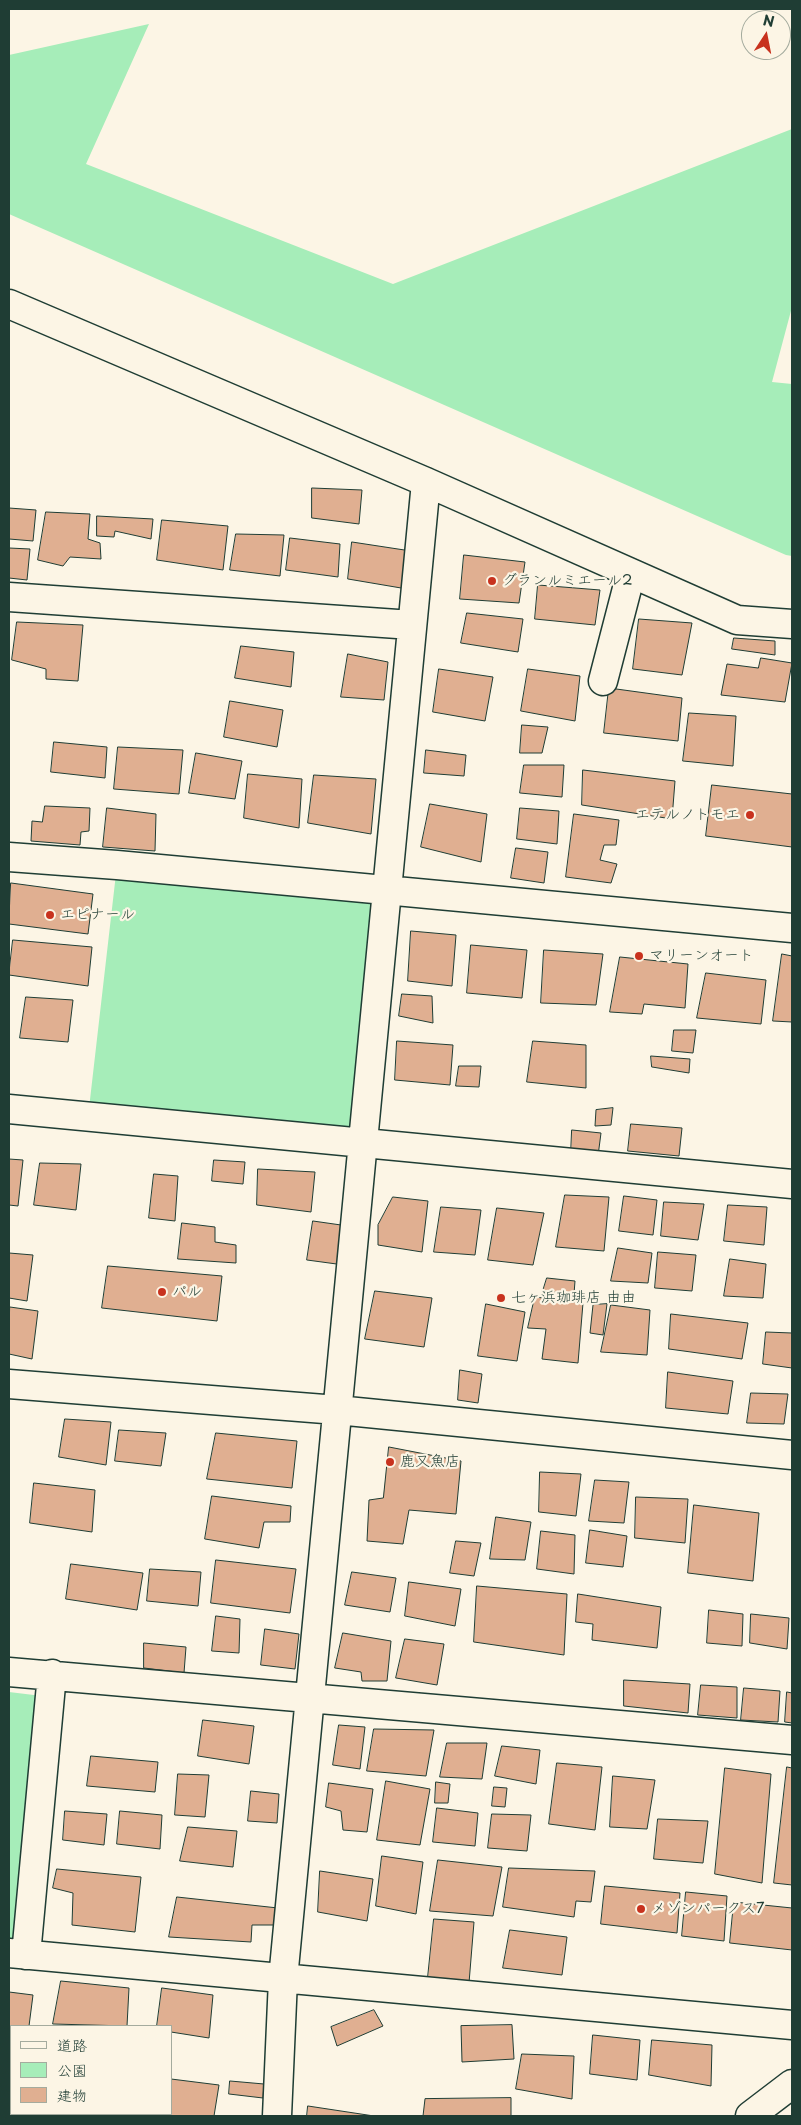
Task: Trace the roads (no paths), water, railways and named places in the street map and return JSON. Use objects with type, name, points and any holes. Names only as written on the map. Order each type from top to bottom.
[{"type":"street","points":[[9,304],[426,482],[737,620],[792,624]]},
{"type":"street","points":[[277,2116],[284,1979],[426,482]]},
{"type":"street","points":[[603,681],[631,573]]},
{"type":"street","points":[[9,597],[412,625]]},
{"type":"street","points":[[9,857],[117,865],[792,928]]},
{"type":"street","points":[[9,1109],[792,1184]]},
{"type":"street","points":[[9,1384],[337,1410],[792,1455]]},
{"type":"street","points":[[9,1672],[52,1674],[792,1740]]},
{"type":"street","points":[[52,1674],[18,1954],[792,2025]]},
{"type":"street","points":[[750,2116],[792,2084]]},
{"type":"place","name":"グランルミエール2","points":[[492,581]]},
{"type":"place","name":"エテルノトモエ","points":[[750,815]]},
{"type":"place","name":"エピナール","points":[[50,915]]},
{"type":"place","name":"マリーンオート","points":[[639,956]]},
{"type":"place","name":"パル","points":[[162,1292]]},
{"type":"place","name":"七ヶ浜珈琲店 由由","points":[[501,1298]]},
{"type":"place","name":"鹿又魚店","points":[[390,1462]]},
{"type":"place","name":"メゾンパークス7","points":[[641,1909]]}]
